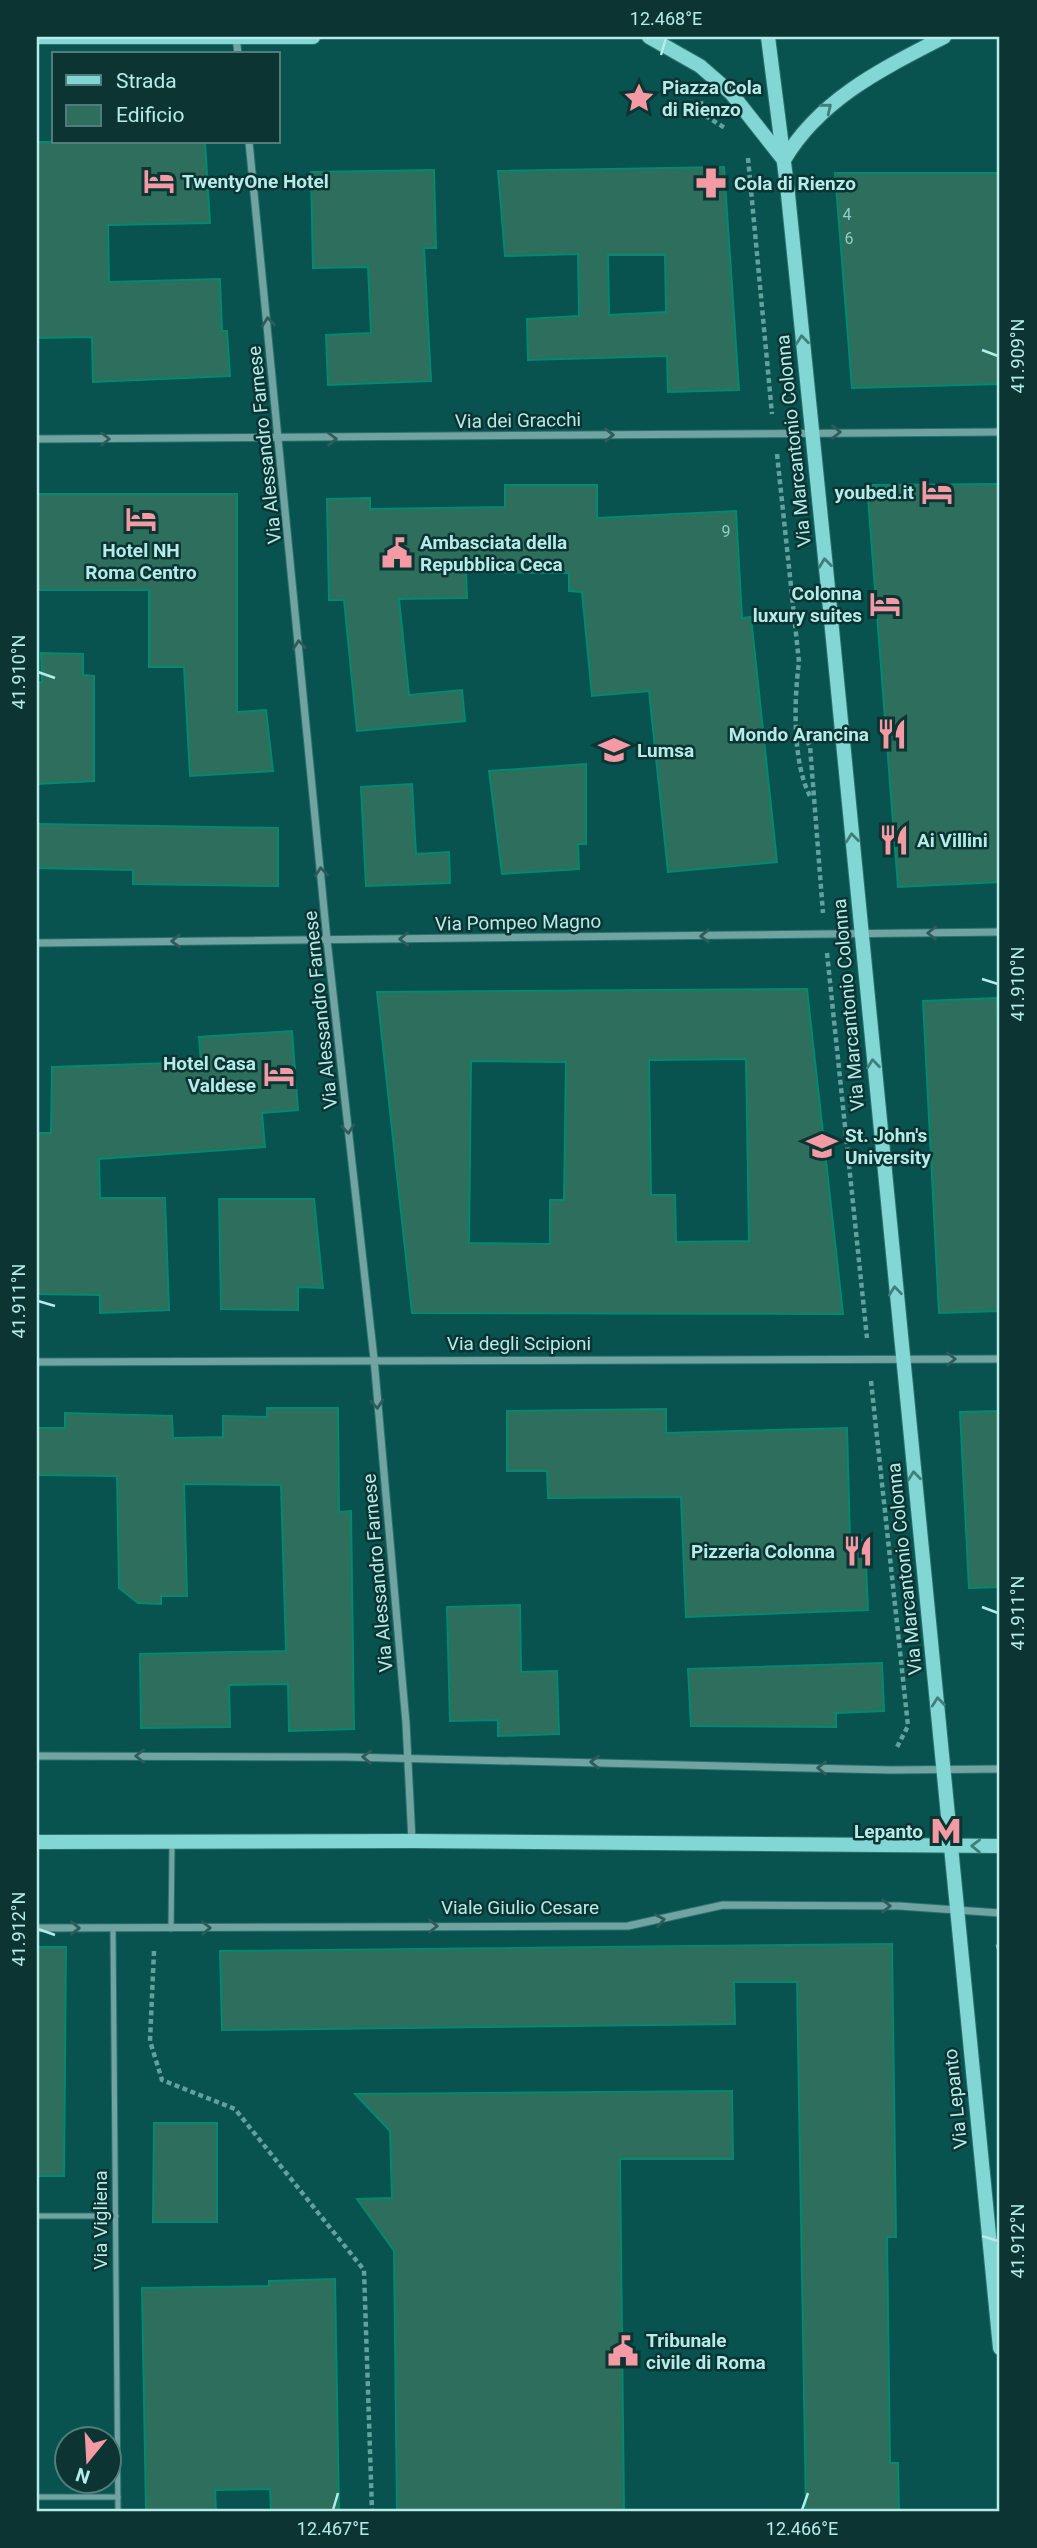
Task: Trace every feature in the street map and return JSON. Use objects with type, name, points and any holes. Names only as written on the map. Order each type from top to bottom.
[{"type":"street","points":[[37,37],[313,37]]},
{"type":"street","points":[[649,37],[700,66],[723,86],[748,112],[784,160]]},
{"type":"street","points":[[768,37],[784,160]]},
{"type":"street","points":[[784,160],[813,121],[853,87],[944,37]]},
{"type":"street","name":"Via Alessandro Farnese","points":[[249,144],[327,940],[374,1359],[409,1758],[412,1841]]},
{"type":"street","name":"Via Marcantonio Colonna","points":[[784,160],[951,1846]]},
{"type":"street","name":"Via dei Gracchi","points":[[37,439],[1000,432]]},
{"type":"street","name":"Via Pompeo Magno","points":[[37,943],[1000,932]]},
{"type":"street","name":"Via degli Scipioni","points":[[37,1362],[1000,1359]]},
{"type":"street","points":[[37,1756],[409,1758],[1000,1769]]},
{"type":"street","points":[[37,1842],[412,1841],[1000,1846]]},
{"type":"street","name":"Via Lepanto","points":[[951,1846],[1000,2348]]},
{"type":"street","name":"Viale Giulio Cesare","points":[[37,1928],[628,1926],[723,1905],[899,1906],[1000,1913]]},
{"type":"lane","points":[[171,1929],[172,1842]]},
{"type":"lane","name":"Via Vigliena","points":[[113,1929],[118,2511]]},
{"type":"lane","points":[[37,2216],[116,2216]]},
{"type":"lane","points":[[37,2497],[118,2497]]},
{"type":"path","points":[[701,97],[701,113],[729,131]]},
{"type":"path","points":[[747,153],[799,662],[794,694],[804,785],[813,801]]},
{"type":"path","points":[[798,726],[810,746],[820,880]]},
{"type":"path","points":[[829,971],[908,1727],[890,1759]]},
{"type":"path","points":[[154,1951],[150,2041],[162,2080],[234,2109],[364,2270],[372,2511]]},
{"type":"building","points":[[37,142],[205,144],[210,223],[108,225],[109,282],[220,279],[222,331],[227,331],[230,376],[93,382],[92,337],[37,338]]},
{"type":"building","points":[[724,167],[739,390],[668,392],[667,356],[528,360],[527,319],[579,316],[578,254],[505,256],[498,171]],"holes":[[[608,255],[665,255],[666,312],[609,315]]]},
{"type":"building","points":[[434,170],[436,248],[424,248],[431,381],[328,385],[326,335],[371,333],[368,267],[313,268],[311,172]]},
{"type":"building","points":[[835,173],[1000,173],[1000,384],[852,388]]},
{"type":"building","points":[[1000,484],[1000,882],[898,887],[867,485]]},
{"type":"building","points":[[505,485],[597,485],[597,518],[736,511],[742,618],[751,617],[777,862],[668,872],[649,691],[592,696],[582,592],[569,591],[569,573],[466,572],[467,598],[399,599],[409,695],[462,690],[465,721],[357,731],[344,600],[329,600],[327,499],[370,498],[370,509],[505,507]]},
{"type":"building","points":[[37,494],[237,494],[237,712],[266,710],[273,771],[190,776],[184,667],[149,667],[149,590],[37,590]]},
{"type":"building","points":[[41,653],[83,654],[83,675],[94,676],[94,781],[37,784],[37,682],[42,682]]},
{"type":"building","points":[[586,764],[586,844],[578,844],[579,869],[502,874],[489,771]]},
{"type":"building","points":[[412,784],[416,854],[449,852],[450,883],[366,886],[361,787]]},
{"type":"building","points":[[37,824],[278,828],[278,886],[133,884],[133,870],[37,868]]},
{"type":"building","points":[[807,989],[843,1314],[412,1313],[377,992]],"holes":[[[746,1059],[749,1241],[676,1242],[675,1195],[651,1195],[649,1060]],[[471,1061],[566,1062],[564,1200],[550,1200],[550,1244],[469,1243]]]},
{"type":"building","points":[[997,998],[1000,1064],[1000,1311],[939,1313],[923,1001]]},
{"type":"building","points":[[292,1031],[298,1110],[262,1113],[265,1147],[99,1159],[100,1198],[165,1198],[169,1310],[100,1313],[100,1295],[37,1294],[37,1133],[51,1133],[52,1067],[201,1062],[199,1037]]},
{"type":"building","points":[[219,1199],[314,1199],[323,1288],[298,1287],[298,1310],[221,1309]]},
{"type":"building","points":[[267,1408],[338,1408],[339,1512],[351,1511],[354,1729],[289,1731],[288,1684],[229,1685],[230,1727],[141,1728],[140,1654],[286,1651],[281,1485],[184,1484],[187,1596],[161,1596],[161,1604],[138,1603],[119,1588],[117,1476],[37,1475],[37,1428],[65,1428],[65,1413],[172,1416],[173,1438],[223,1437],[223,1416],[267,1417]]},
{"type":"building","points":[[666,1409],[666,1433],[847,1428],[850,1540],[865,1540],[868,1610],[686,1617],[681,1497],[548,1498],[547,1471],[507,1471],[507,1411]]},
{"type":"building","points":[[1000,1411],[1000,1587],[969,1588],[960,1412]]},
{"type":"building","points":[[520,1605],[521,1672],[557,1671],[559,1734],[498,1736],[498,1720],[450,1721],[447,1607]]},
{"type":"building","points":[[882,1663],[884,1711],[836,1713],[836,1727],[691,1726],[688,1669]]},
{"type":"building","points":[[892,1944],[896,2237],[887,2237],[890,2463],[898,2463],[899,2511],[806,2511],[797,1982],[734,1982],[735,2024],[222,2030],[220,1951]]},
{"type":"building","points":[[37,1947],[66,1947],[64,2176],[37,2176]]},
{"type":"building","points":[[732,2091],[733,2159],[620,2159],[624,2511],[397,2511],[394,2251],[357,2199],[392,2198],[390,2131],[355,2094]]},
{"type":"building","points":[[154,2123],[217,2123],[217,2222],[153,2222]]},
{"type":"building","points":[[335,2279],[339,2511],[271,2511],[270,2489],[215,2490],[216,2511],[146,2511],[142,2288],[269,2286],[269,2281]]},
{"type":"place","name":"Piazza Cola di Rienzo","points":[[639,98]]},
{"type":"place","name":"TwentyOne Hotel","points":[[159,181]]},
{"type":"place","name":"Cola di Rienzo","points":[[711,183]]},
{"type":"place","name":"youbed.it","points":[[937,492]]},
{"type":"place","name":"Hotel NH Roma Centro","points":[[141,519]]},
{"type":"place","name":"Ambasciata della Repubblica Ceca","points":[[397,553]]},
{"type":"place","name":"Colonna luxury suites","points":[[885,604]]},
{"type":"place","name":"Mondo Arancina","points":[[892,734]]},
{"type":"place","name":"Lumsa","points":[[614,750]]},
{"type":"place","name":"Ai Villini","points":[[894,840]]},
{"type":"place","name":"Hotel Casa Valdese","points":[[279,1074]]},
{"type":"place","name":"St. John's University","points":[[822,1146]]},
{"type":"place","name":"Pizzeria Colonna","points":[[858,1551]]},
{"type":"place","name":"Lepanto","points":[[946,1831]]},
{"type":"place","name":"Tribunale civile di Roma","points":[[623,2351]]}]
